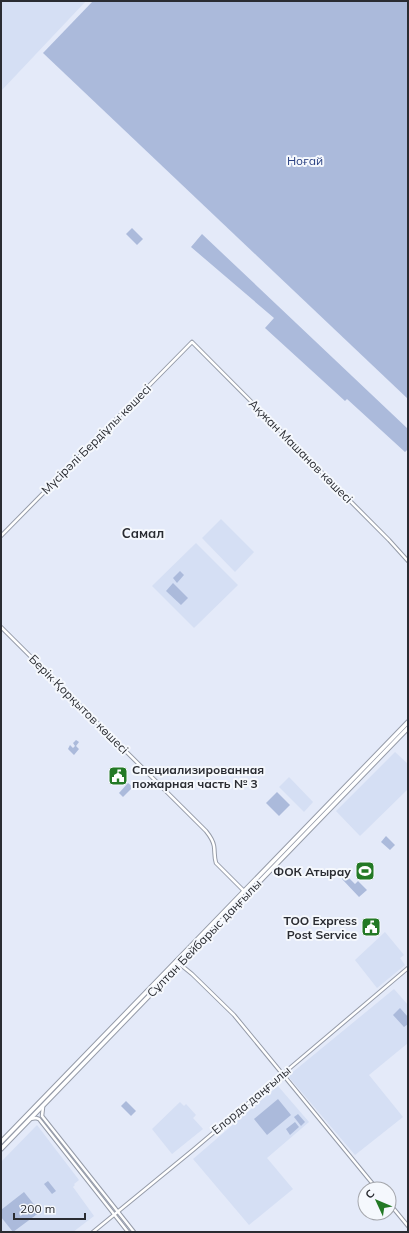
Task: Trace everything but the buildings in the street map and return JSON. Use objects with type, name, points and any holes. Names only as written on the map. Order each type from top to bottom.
[{"type":"main road","name":"Сұлтан Бейбарыс даңғылы","points":[[1,1142],[408,722]]},
{"type":"main road","name":"Сұлтан Бейбарыс даңғылы","points":[[1,1149],[408,728]]},
{"type":"street","name":"Мүсірәлі Бердіұлы көшесі","points":[[1,536],[192,342]]},
{"type":"street","name":"Ақжан Машанов көшесі","points":[[192,342],[392,543],[408,562]]},
{"type":"street","name":"Берік Қорқытов көшесі","points":[[1,627],[206,831],[214,845],[214,857],[216,863],[244,892]]},
{"type":"street","points":[[176,961],[234,1016],[371,1181]]},
{"type":"street","name":"Елорда даңғылы","points":[[93,1232],[408,968]]},
{"type":"street","points":[[43,1107],[42,1116],[134,1232]]},
{"type":"street","points":[[30,1119],[39,1119],[128,1232]]},
{"type":"street","points":[[397,1213],[408,1226]]},
{"type":"shaded area","points":[[1,1],[86,1],[1,91]]},
{"type":"shaded area","points":[[221,519],[254,552],[235,572],[202,538]]},
{"type":"shaded area","points":[[196,543],[238,585],[194,628],[152,586]]},
{"type":"shaded area","points":[[395,752],[408,764],[408,789],[360,836],[336,811]]},
{"type":"shaded area","points":[[289,777],[313,802],[304,812],[279,787]]},
{"type":"shaded area","points":[[385,932],[404,955],[400,958],[405,965],[377,988],[355,960]]},
{"type":"shaded area","points":[[394,989],[408,1005],[408,1043],[369,1075],[403,1117],[355,1155],[288,1076]]},
{"type":"shaded area","points":[[278,1086],[309,1122],[267,1158],[293,1189],[249,1225],[193,1159]]},
{"type":"shaded area","points":[[180,1102],[184,1106],[186,1104],[196,1115],[193,1118],[203,1129],[172,1154],[152,1129]]},
{"type":"shaded area","points":[[37,1125],[79,1180],[73,1187],[94,1216],[73,1232],[1,1232],[1,1162]]},
{"type":"green space","name":"Ноғай","points":[[93,1],[408,1],[408,399],[43,53]]},
{"type":"green space","points":[[132,228],[143,239],[137,245],[126,234]]},
{"type":"green space","points":[[202,234],[408,429],[408,449],[405,452],[347,399],[345,401],[265,328],[274,318],[191,247]]},
{"type":"green space","points":[[180,571],[184,575],[177,583],[173,578]]},
{"type":"green space","points":[[173,583],[188,598],[181,605],[166,591]]},
{"type":"green space","points":[[76,740],[79,742],[76,746],[79,749],[74,755],[68,749],[70,745],[73,748],[75,746],[73,743]]},
{"type":"green space","points":[[128,783],[133,787],[123,797],[119,793]]},
{"type":"green space","points":[[277,792],[290,805],[279,816],[266,803]]},
{"type":"green space","points":[[386,836],[395,845],[390,850],[381,842]]},
{"type":"green space","points":[[346,875],[355,884],[358,881],[367,890],[359,897],[342,879]]},
{"type":"green space","points":[[400,1008],[408,1017],[408,1024],[404,1027],[393,1015]]},
{"type":"green space","points":[[278,1099],[291,1115],[267,1135],[254,1119]]},
{"type":"green space","points":[[126,1101],[136,1111],[131,1116],[121,1106]]},
{"type":"green space","points":[[298,1114],[305,1122],[301,1126],[294,1117]]},
{"type":"green space","points":[[295,1122],[299,1127],[290,1135],[286,1129]]},
{"type":"green space","points":[[48,1181],[56,1191],[52,1194],[44,1184]]},
{"type":"green space","points":[[24,1192],[40,1212],[13,1232],[1,1217],[1,1210]]},
{"type":"place","name":"Специализированная пожарная часть № 3","points":[[118,776]]},
{"type":"place","name":"ФОК Атырау","points":[[365,871]]},
{"type":"place","name":"ТОО Express Post Service","points":[[371,927]]},
{"type":"district","name":"Самал","points":[[143,533]]}]
